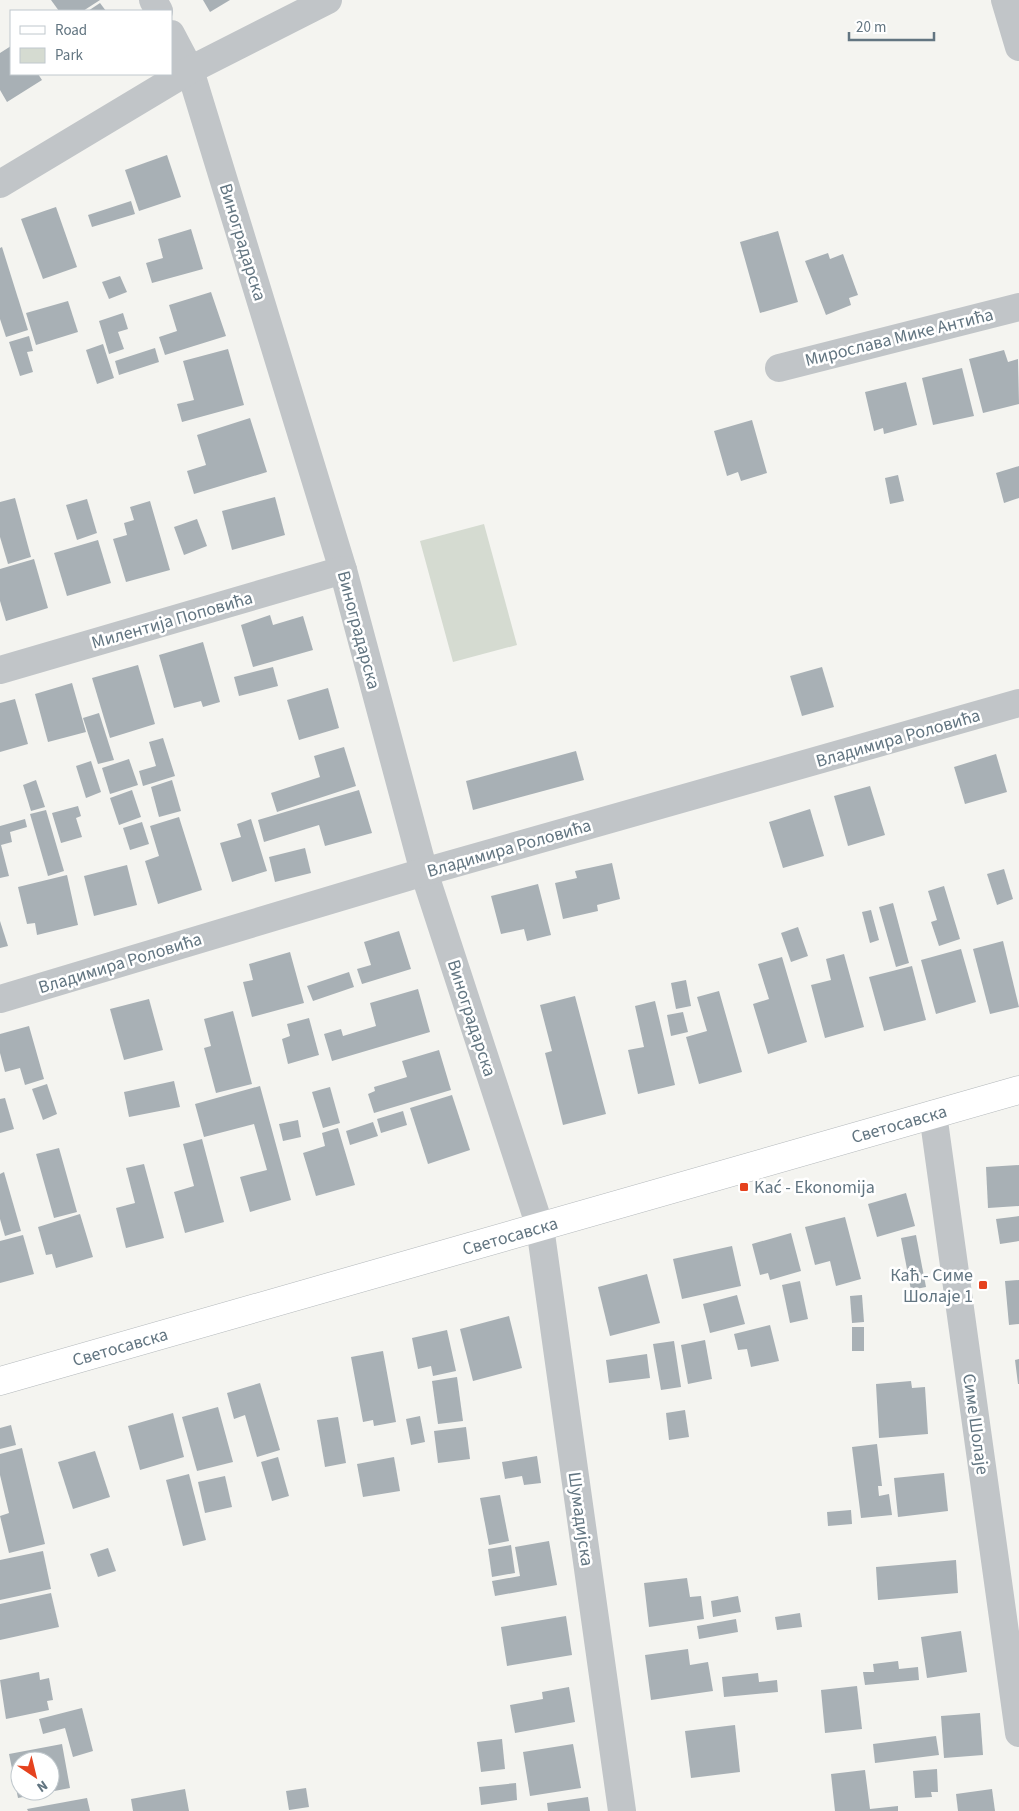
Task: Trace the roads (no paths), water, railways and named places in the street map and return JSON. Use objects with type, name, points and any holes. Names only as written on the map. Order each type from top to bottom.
[{"type":"main road","name":"Светосавска","points":[[0,1381],[1019,1090]]},
{"type":"street","points":[[0,184],[190,70],[328,0]]},
{"type":"street","points":[[1006,0],[1019,47]]},
{"type":"street","name":"Виноградарска","points":[[172,36],[190,70],[344,570],[424,872],[540,1227]]},
{"type":"street","name":"Мирослава Мике Антића","points":[[779,368],[1019,307]]},
{"type":"street","name":"Милентија Поповића","points":[[0,670],[344,570]]},
{"type":"street","name":"Владимира Роловића","points":[[0,998],[424,872],[1019,703]]},
{"type":"street","name":"Симе Шолаје","points":[[933,1114],[1019,1733]]},
{"type":"street","name":"Шумадијска","points":[[540,1227],[622,1811]]},
{"type":"place","name":"Kać - Ekonomija","points":[[744,1187]]},
{"type":"place","name":"Каћ - Симе Шолаје 1","points":[[983,1285]]}]
